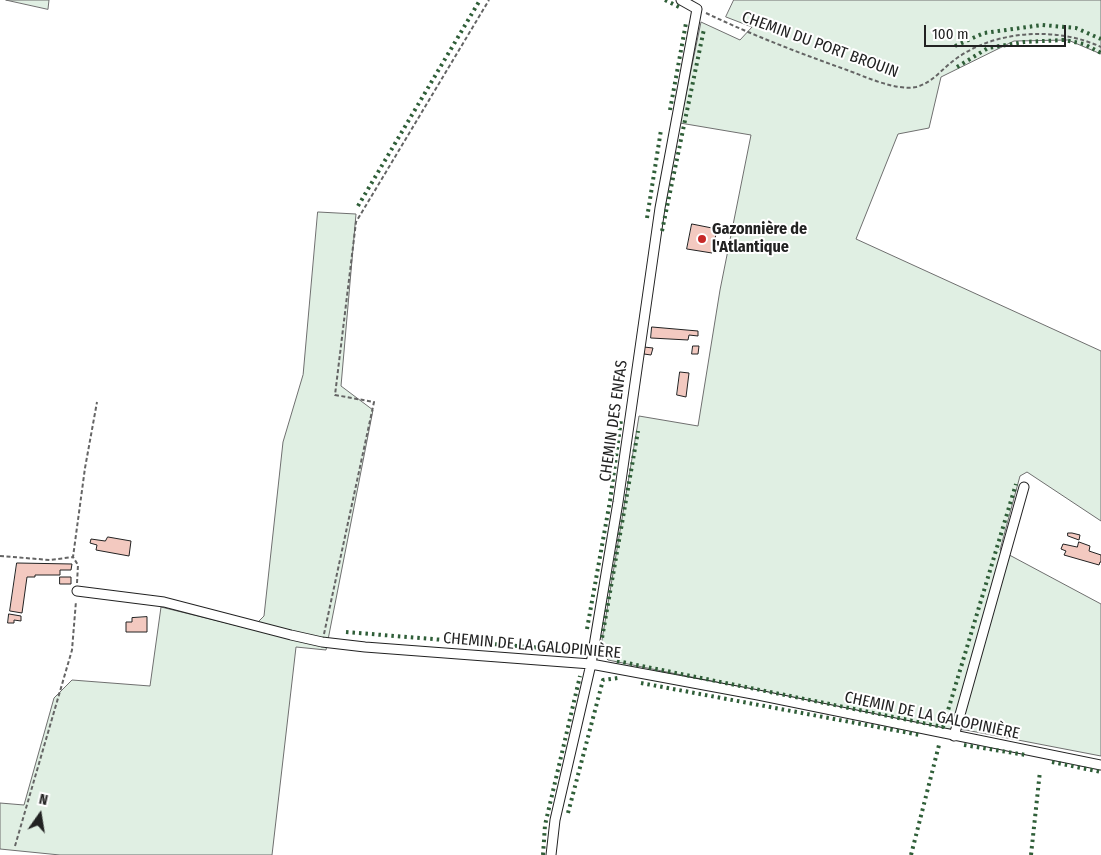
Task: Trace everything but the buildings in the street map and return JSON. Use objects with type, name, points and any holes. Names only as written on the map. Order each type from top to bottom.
[{"type":"street","points":[[681,0],[698,9]]},
{"type":"street","name":"CHEMIN DES ENFAS","points":[[552,855],[555,820],[591,664],[618,502],[660,208],[698,9]]},
{"type":"street","points":[[954,736],[1024,487]]},
{"type":"street","name":"CHEMIN DE LA GALOPINIÈRE","points":[[76,591],[164,602],[322,642],[591,664],[758,695],[1101,765]]},
{"type":"path","points":[[322,642],[374,402],[335,395],[356,222],[489,0]]},
{"type":"path","name":"CHEMIN DU PORT BROUIN","points":[[698,9],[736,27],[824,62],[873,79],[906,87],[916,87],[925,84],[970,50],[1002,38],[1054,35],[1081,39],[1101,47]]},
{"type":"path","points":[[15,846],[72,650],[78,565],[73,557],[96,402]]},
{"type":"path","points":[[0,556],[50,560],[73,557]]},
{"type":"green space","points":[[6,0],[49,0],[48,9]]},
{"type":"green space","points":[[734,0],[1101,0],[1101,54],[1068,40],[1014,41],[941,77],[929,128],[898,134],[856,239],[1101,351],[1101,521],[1027,472],[1020,476],[1000,550],[1101,604],[1101,756],[966,730],[947,729],[608,660],[600,652],[639,416],[698,426],[720,290],[751,135],[680,123],[701,22],[740,40],[752,27],[726,17]]},
{"type":"green space","points":[[318,212],[356,214],[341,386],[373,410],[326,650],[296,647],[272,855],[60,855],[0,849],[0,803],[24,805],[54,698],[72,680],[150,686],[161,607],[251,629],[264,616],[283,442],[303,375]]},
{"type":"hedge","points":[[358,206],[480,0]]},
{"type":"hedge","points":[[665,0],[681,8]]},
{"type":"hedge","points":[[670,110],[686,23]]},
{"type":"hedge","points":[[955,46],[984,33],[1042,25],[1076,28],[1101,39]]},
{"type":"hedge","points":[[662,231],[704,29]]},
{"type":"hedge","points":[[957,67],[988,48],[1024,42],[1064,40],[1084,44],[1101,53]]},
{"type":"hedge","points":[[647,218],[661,130]]},
{"type":"hedge","points":[[587,629],[610,501],[621,420]]},
{"type":"hedge","points":[[601,644],[638,431]]},
{"type":"hedge","points":[[617,661],[943,727],[1016,484]]},
{"type":"hedge","points":[[346,632],[567,650]]},
{"type":"hedge","points":[[543,855],[545,825],[580,676]]},
{"type":"hedge","points":[[568,813],[603,680],[618,678]]},
{"type":"hedge","points":[[641,683],[920,735]]},
{"type":"hedge","points":[[911,855],[939,745]]},
{"type":"hedge","points":[[964,745],[1026,755]]},
{"type":"hedge","points":[[1052,762],[1101,772]]},
{"type":"hedge","points":[[1031,855],[1040,771]]},
{"type":"place","name":"Gazonnière de l'Atlantique","points":[[702,239]]}]
